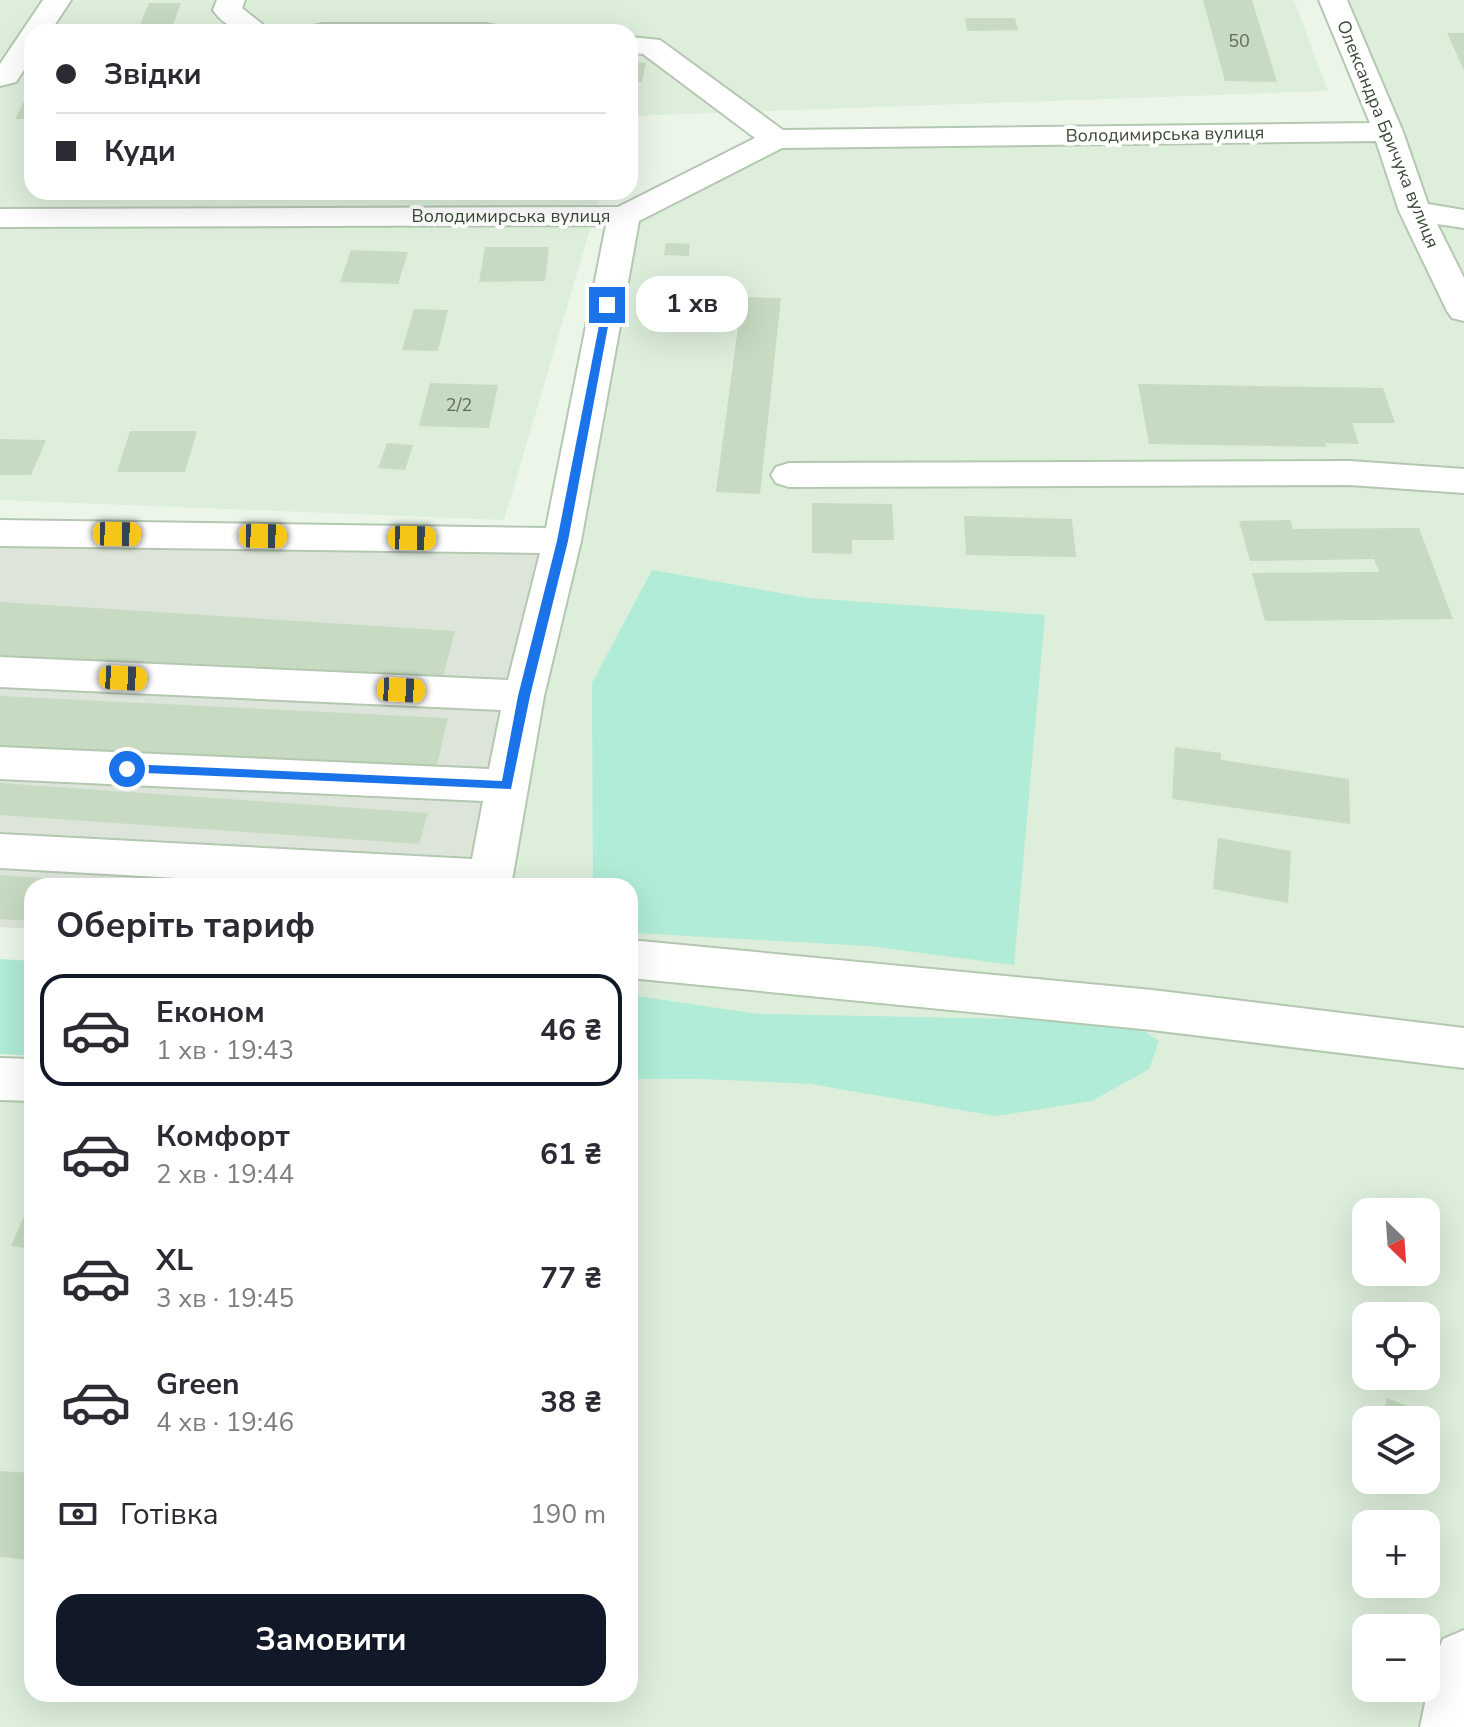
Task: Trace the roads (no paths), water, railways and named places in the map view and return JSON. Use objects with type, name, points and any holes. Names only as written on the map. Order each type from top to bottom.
[{"type":"street","points":[[41,24],[57,0]]},
{"type":"street","name":"Олександра Бричука вулиця","points":[[1333,0],[1388,132],[1415,211],[1464,311]]},
{"type":"street","points":[[638,45],[650,46],[776,139]]},
{"type":"street","points":[[13,77],[24,54]]},
{"type":"street","name":"Володимирська вулиця","points":[[0,218],[128,204],[624,216],[776,139],[1388,132]]},
{"type":"street","points":[[1415,211],[1464,219]]},
{"type":"street","points":[[491,878],[524,696],[562,541],[624,216]]},
{"type":"street","points":[[789,475],[1350,473],[1464,481]]},
{"type":"street","points":[[0,533],[562,541]]},
{"type":"street","points":[[0,672],[524,696]]},
{"type":"street","points":[[0,763],[507,786]]},
{"type":"street","points":[[0,851],[427,878]]},
{"type":"street","points":[[638,960],[1152,1010],[1464,1048]]},
{"type":"street","points":[[0,1079],[24,1080]]},
{"type":"street","points":[[1450,1727],[1464,1660]]}]
